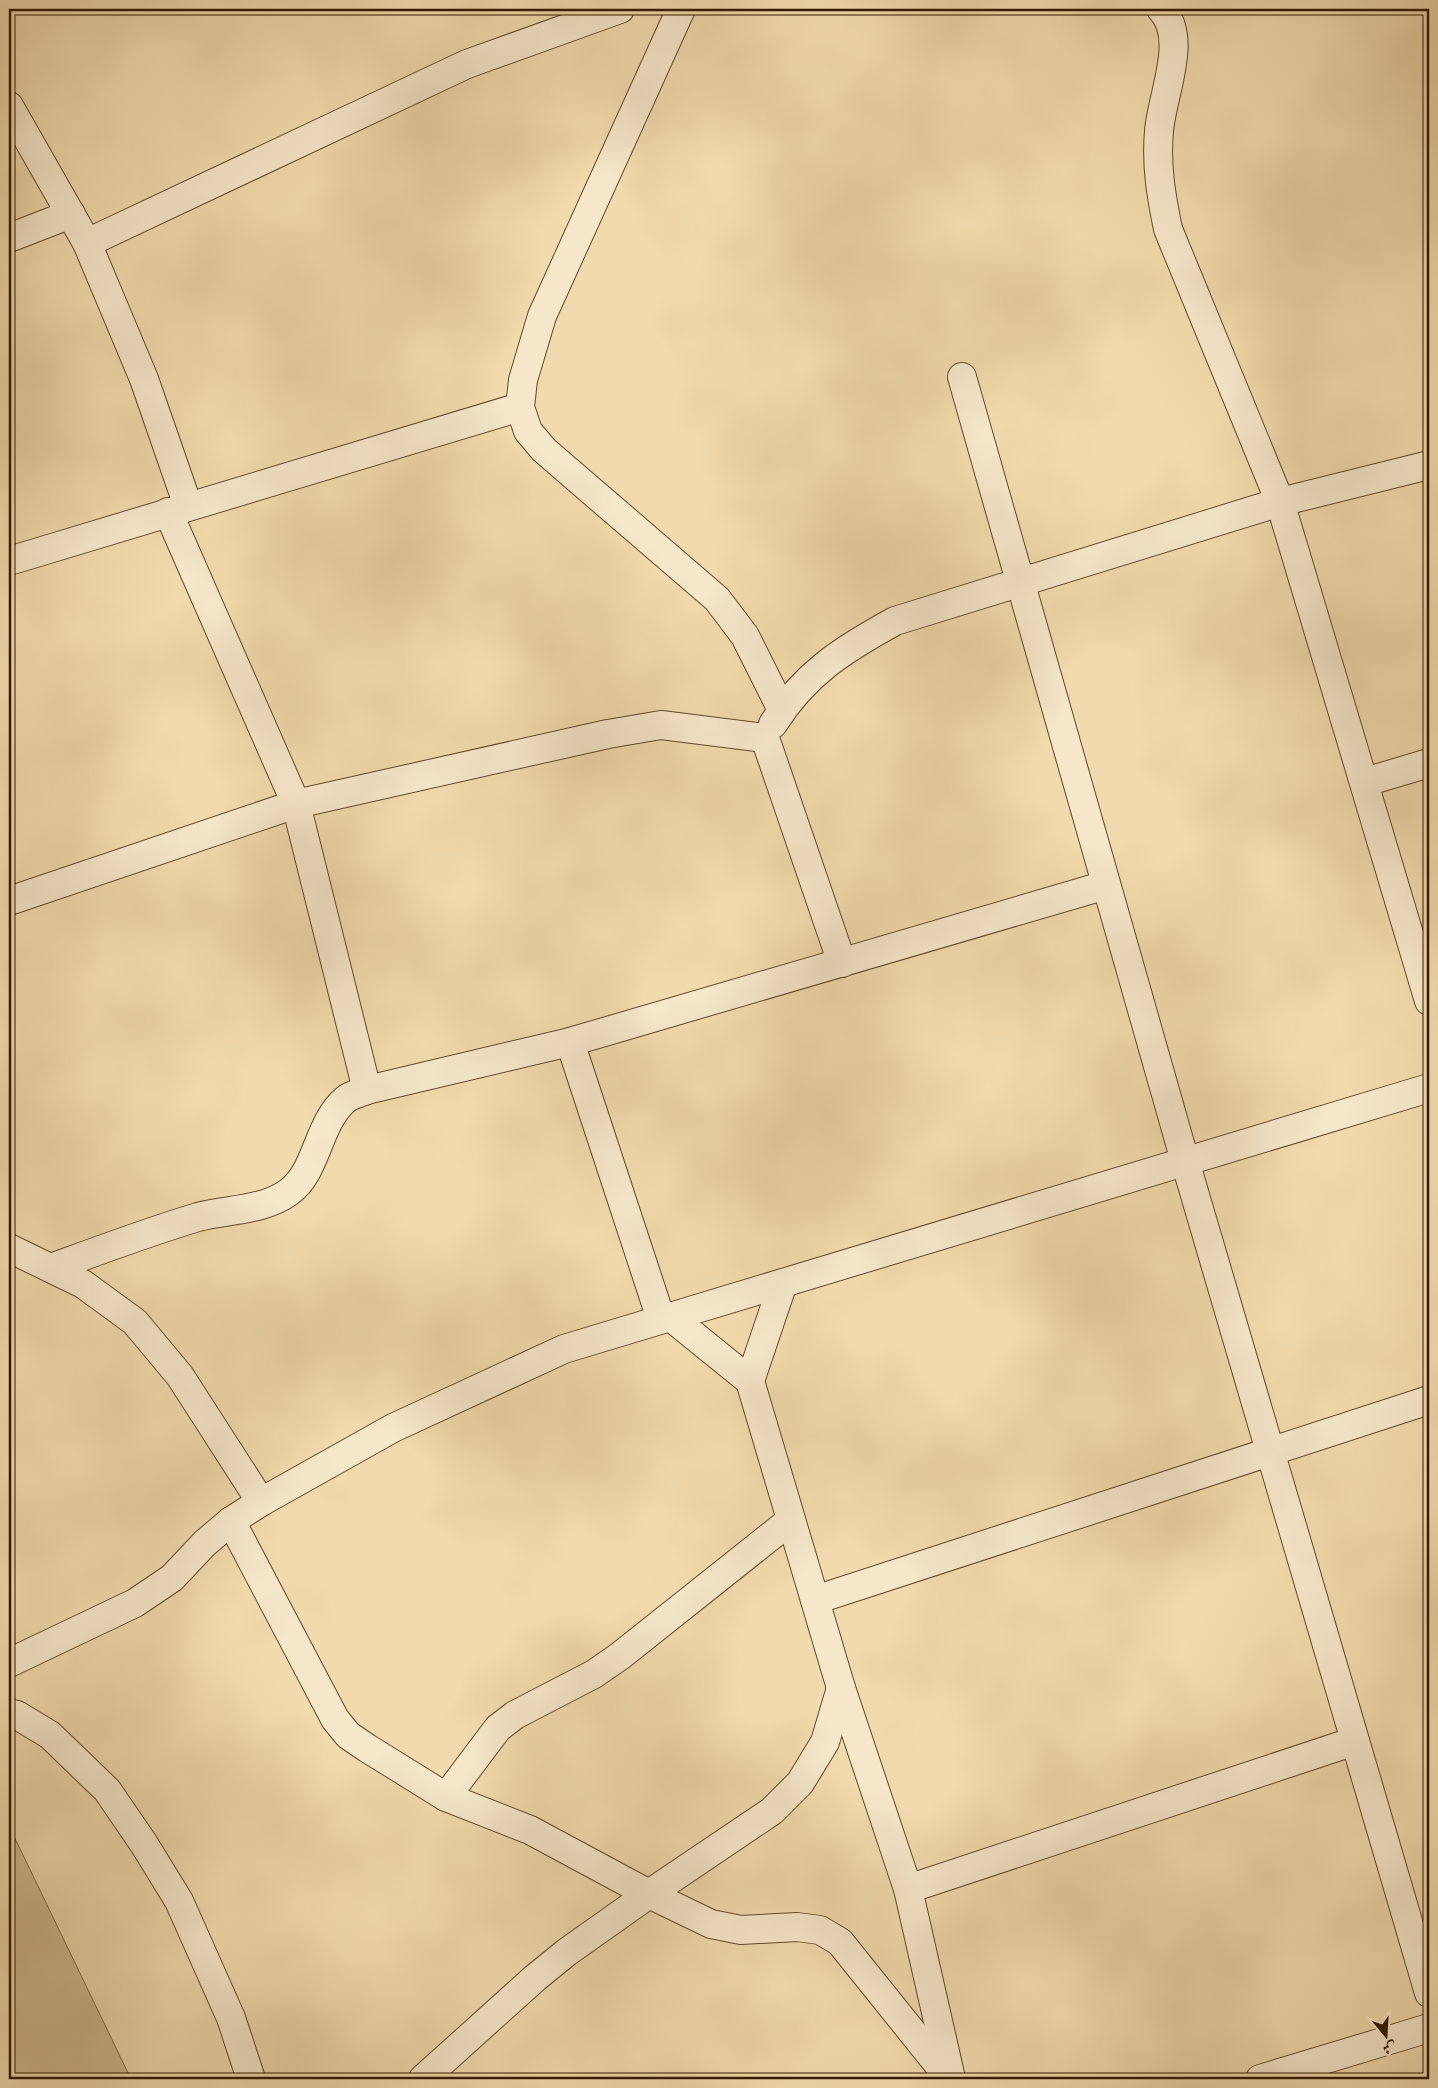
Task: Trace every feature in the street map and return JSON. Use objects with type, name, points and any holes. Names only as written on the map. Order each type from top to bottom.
[{"type":"street","points":[[87,243],[467,64],[620,9]]},
{"type":"street","points":[[681,9],[542,316],[524,380],[520,407],[528,431],[544,450],[717,599],[745,636],[782,710]]},
{"type":"street","points":[[1161,9],[1172,26],[1175,42],[1159,130],[1159,186],[1168,230],[1280,502],[1429,1001]]},
{"type":"street","points":[[9,106],[87,243],[144,379],[178,509],[296,804],[367,1090]]},
{"type":"street","points":[[9,238],[71,214]]},
{"type":"street","points":[[962,377],[1185,1161],[1429,1992]]},
{"type":"street","points":[[9,561],[520,407]]},
{"type":"street","points":[[765,738],[782,710],[814,674],[846,648],[895,621],[1280,502],[1429,464]]},
{"type":"street","points":[[9,901],[296,804],[608,734],[661,726],[765,738]]},
{"type":"street","points":[[765,738],[842,963]]},
{"type":"street","points":[[1365,782],[1429,762]]},
{"type":"street","points":[[51,1268],[157,1230],[201,1217],[277,1199],[290,1191],[303,1176],[328,1120],[346,1098],[367,1090],[570,1042],[1106,885]]},
{"type":"street","points":[[570,1042],[666,1318],[750,1381]]},
{"type":"street","points":[[9,1663],[135,1603],[172,1578],[205,1543],[231,1521],[261,1502],[393,1428],[564,1349],[1429,1088]]},
{"type":"street","points":[[9,1248],[83,1284],[135,1322],[180,1376],[261,1502]]},
{"type":"street","points":[[783,1283],[750,1381],[840,1688],[908,1889],[950,2079]]},
{"type":"street","points":[[815,1600],[1429,1400]]},
{"type":"street","points":[[446,1797],[498,1728],[515,1715],[594,1674],[620,1656],[791,1520]]},
{"type":"street","points":[[231,1521],[335,1719],[348,1734],[367,1748],[446,1797],[530,1830],[649,1894],[711,1924],[741,1930],[797,1928],[820,1930],[840,1942],[950,2079]]},
{"type":"street","points":[[423,2079],[542,1973],[649,1894],[772,1811],[800,1783],[825,1742],[840,1688]]},
{"type":"street","points":[[9,1713],[17,1715],[50,1735],[107,1790],[144,1844],[180,1901],[230,2018],[251,2079]]},
{"type":"street","points":[[908,1889],[1355,1741]]},
{"type":"street","points":[[1260,2079],[1429,2028]]},
{"type":"shaded area","points":[[9,1826],[131,2079],[9,2079]]}]
